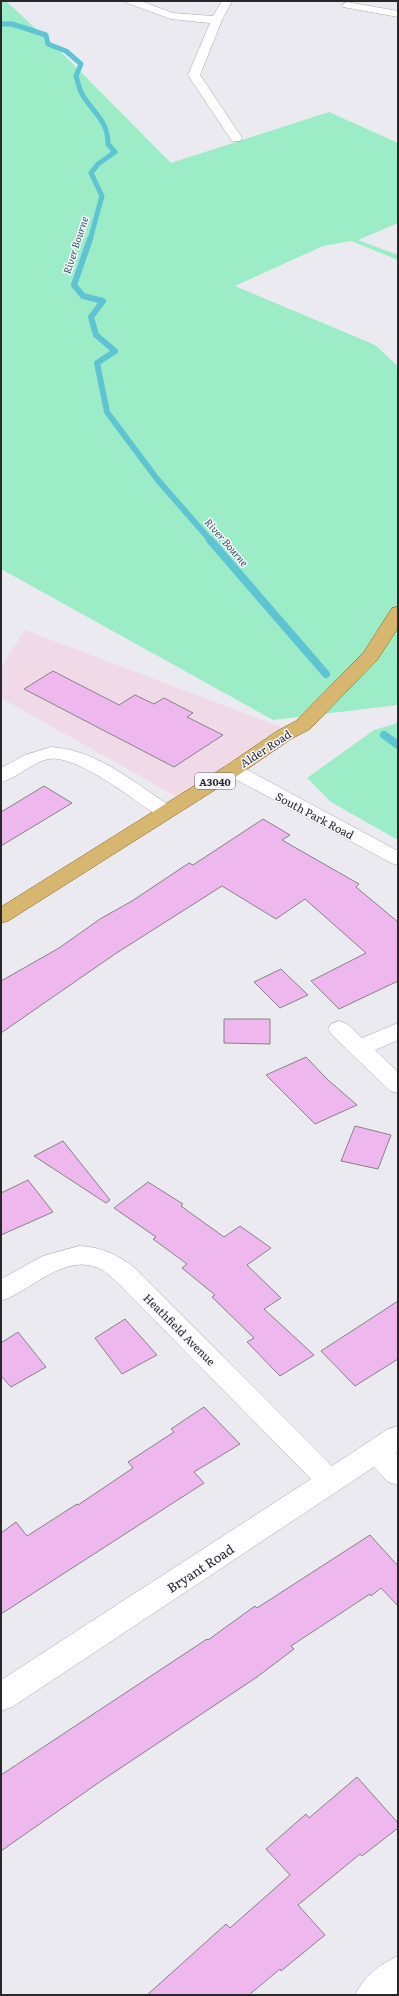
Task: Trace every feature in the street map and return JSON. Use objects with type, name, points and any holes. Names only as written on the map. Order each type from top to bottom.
[{"type":"main road","name":"Alder Road","points":[[1,916],[233,770],[284,735],[303,725],[371,656],[394,621],[398,612]]},
{"type":"street","points":[[131,1],[171,16],[217,20]]},
{"type":"street","points":[[227,1],[217,20],[194,75],[236,138]]},
{"type":"street","points":[[347,5],[398,14]]},
{"type":"street","points":[[1,776],[27,761],[52,752],[79,758],[113,776],[165,812]]},
{"type":"street","name":"South Park Road","points":[[233,770],[398,859]]},
{"type":"street","points":[[339,1029],[398,1085]]},
{"type":"street","points":[[360,1048],[398,1031]]},
{"type":"street","name":"Heathfield Avenue","points":[[1,1291],[67,1256],[89,1255],[107,1261],[127,1276],[331,1482]]},
{"type":"street","points":[[387,1444],[398,1474]]},
{"type":"street","name":"Bryant Road","points":[[1,1698],[387,1444]]},
{"type":"street","points":[[372,1995],[398,1973]]},
{"type":"shaded area","points":[[25,630],[281,727],[179,798],[1,698],[1,667]]},
{"type":"green space","points":[[1,1],[6,1],[65,56],[171,163],[329,112],[398,143],[398,223],[358,240],[398,255],[398,260],[351,241],[323,246],[235,286],[375,345],[398,366],[398,705],[273,720],[1,569]]},
{"type":"green space","points":[[398,723],[398,840],[331,802],[307,778],[374,730]]},
{"type":"building","points":[[53,671],[119,705],[135,695],[154,704],[164,698],[193,713],[187,717],[223,735],[174,767],[24,689]]},
{"type":"building","points":[[44,786],[72,803],[1,846],[1,812]]},
{"type":"building","points":[[263,819],[290,835],[282,840],[359,884],[356,887],[398,922],[398,981],[339,1009],[311,981],[366,953],[305,899],[276,919],[222,886],[115,954],[1,1033],[1,981],[59,948],[100,919],[132,901],[189,863],[193,865]]},
{"type":"building","points":[[281,969],[308,995],[280,1008],[254,982]]},
{"type":"building","points":[[224,1019],[270,1019],[270,1044],[224,1043]]},
{"type":"building","points":[[306,1057],[327,1079],[357,1105],[315,1124],[266,1075]]},
{"type":"building","points":[[355,1126],[391,1135],[378,1169],[341,1161]]},
{"type":"building","points":[[63,1141],[110,1200],[106,1203],[34,1156]]},
{"type":"building","points":[[28,1180],[53,1212],[1,1235],[1,1193]]},
{"type":"building","points":[[148,1182],[183,1204],[181,1206],[224,1237],[240,1226],[271,1248],[247,1265],[281,1298],[264,1309],[314,1355],[280,1376],[247,1342],[254,1338],[212,1297],[215,1295],[182,1268],[187,1264],[153,1239],[156,1237],[114,1208]]},
{"type":"building","points":[[398,1301],[398,1359],[355,1386],[321,1351]]},
{"type":"building","points":[[125,1319],[157,1355],[122,1374],[95,1338]]},
{"type":"building","points":[[18,1332],[46,1367],[11,1387],[1,1376],[1,1343]]},
{"type":"building","points":[[204,1407],[240,1444],[194,1472],[204,1483],[1,1614],[1,1533],[16,1522],[27,1536],[77,1504],[78,1505],[133,1468],[128,1462],[174,1432],[171,1429]]},
{"type":"building","points":[[370,1535],[398,1566],[398,1606],[381,1588],[371,1596],[370,1594],[291,1646],[294,1649],[257,1677],[101,1781],[1,1851],[1,1775],[207,1639],[208,1640],[255,1606],[257,1608]]},
{"type":"building","points":[[357,1777],[398,1823],[398,1828],[362,1856],[360,1854],[298,1905],[325,1935],[249,1995],[147,1995],[226,1924],[230,1928],[290,1875],[266,1849],[306,1814],[309,1818]]},
{"type":"waterway","name":"River Bourne","points":[[1,24],[12,24],[46,35],[48,44],[66,51],[81,64],[76,76],[80,90],[86,101],[103,123],[108,144],[115,152],[98,164],[91,173],[102,196],[90,240]]},
{"type":"waterway","name":"River Bourne","points":[[90,239],[74,285],[83,296],[103,301],[91,317],[96,335],[115,351],[97,363],[107,412],[157,479],[211,541]]},
{"type":"waterway","name":"River Bourne","points":[[210,540],[326,674]]},
{"type":"waterway","name":"River Bourne","points":[[384,735],[398,745]]}]
